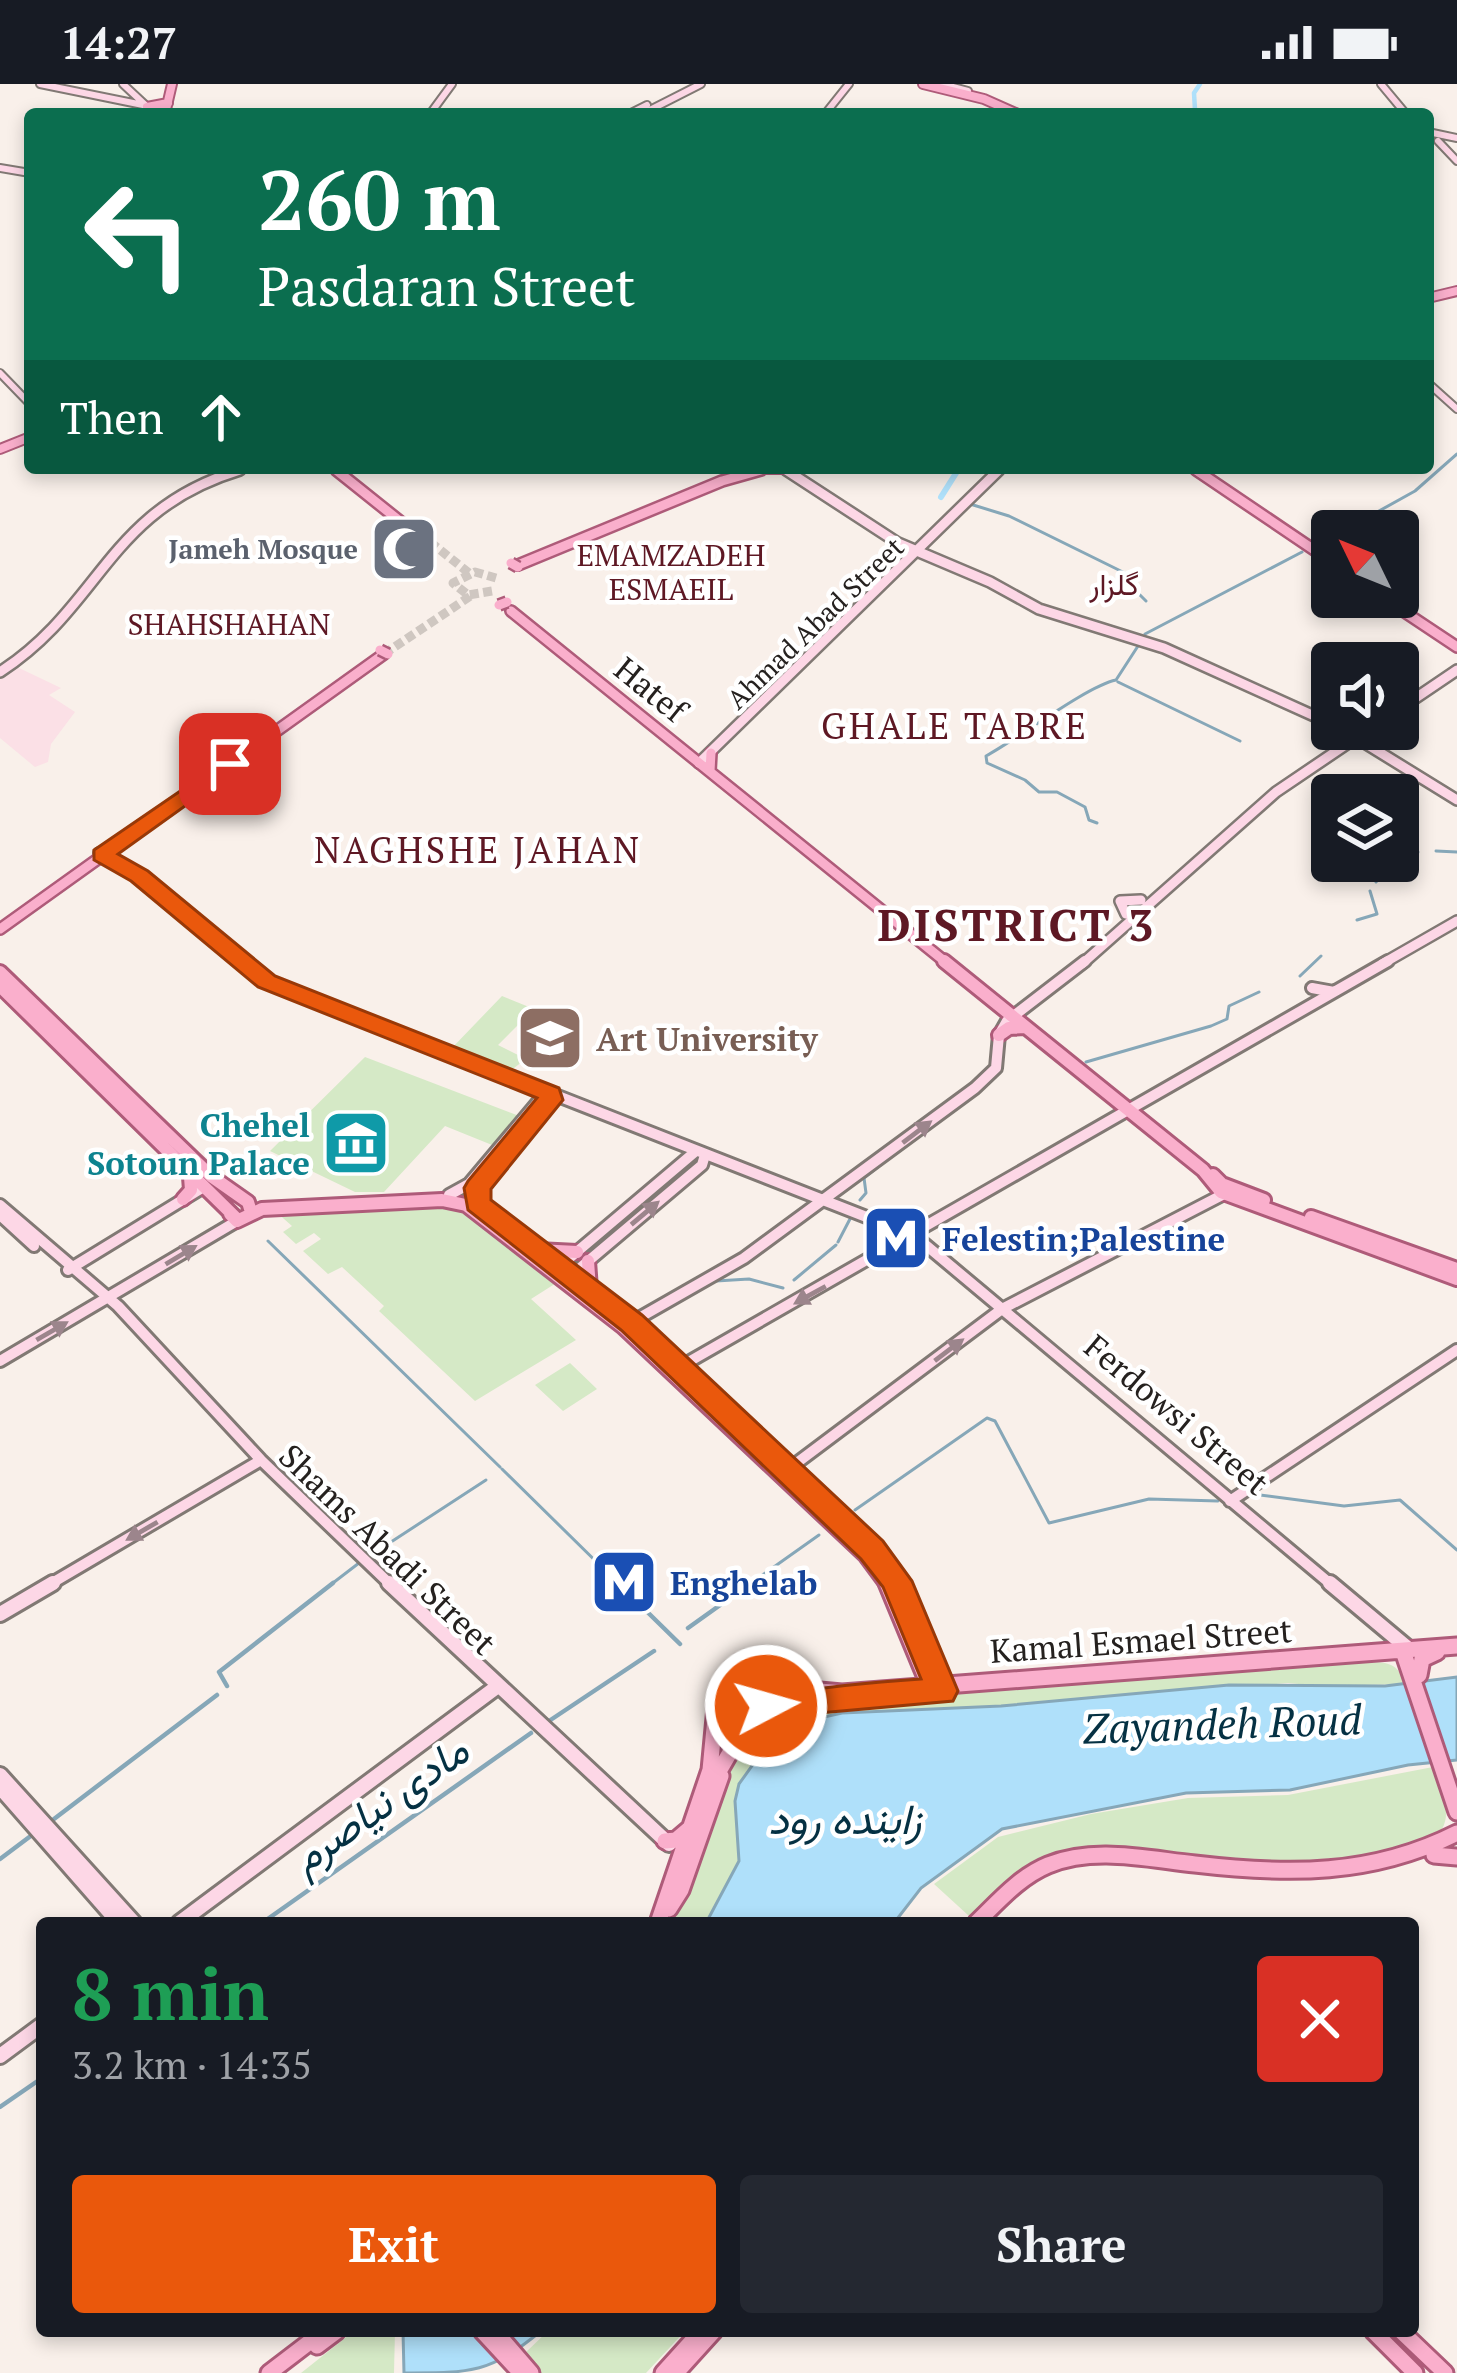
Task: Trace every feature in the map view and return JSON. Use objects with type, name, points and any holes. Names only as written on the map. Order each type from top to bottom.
[{"type":"main road","points":[[40,84],[155,108]]},
{"type":"main road","points":[[122,84],[158,108]]},
{"type":"main road","points":[[644,108],[688,84]]},
{"type":"main road","points":[[646,108],[701,84]]},
{"type":"main road","points":[[830,108],[849,84]]},
{"type":"main road","points":[[920,84],[1006,108]]},
{"type":"main road","points":[[939,84],[1007,108]]},
{"type":"main road","points":[[1380,84],[1398,108]]},
{"type":"main road","points":[[1448,140],[1457,160]]},
{"type":"main road","points":[[0,373],[24,398]]},
{"type":"main road","points":[[1441,406],[1455,401]]},
{"type":"main road","points":[[0,671],[47,640],[145,516],[186,488],[226,474]]},
{"type":"main road","points":[[343,474],[407,525]]},
{"type":"main road","points":[[516,565],[747,474]]},
{"type":"main road","points":[[796,474],[917,550],[1047,612],[1169,650],[1311,714]]},
{"type":"main road","name":"Ahmad Abad Street","points":[[711,752],[993,474]]},
{"type":"main road","points":[[1202,474],[1311,544]]},
{"type":"main road","points":[[1212,474],[1311,543]]},
{"type":"main road","name":"Hatef","points":[[509,607],[686,752],[692,770],[704,767]]},
{"type":"main road","points":[[1419,618],[1454,641]]},
{"type":"main road","points":[[0,925],[383,653]]},
{"type":"main road","points":[[1419,693],[1457,667]]},
{"type":"main road","points":[[1128,916],[1120,901],[1145,901],[1330,750]]},
{"type":"main road","points":[[1379,750],[1457,800]]},
{"type":"main road","points":[[686,752],[711,752],[704,767],[1017,1014],[1221,1188],[1457,1270]]},
{"type":"main road","points":[[0,925],[101,854]]},
{"type":"main road","points":[[101,854],[139,876],[226,946],[250,972],[698,1157],[913,1236],[1402,1649],[1455,1799],[1435,1851]]},
{"type":"main road","points":[[633,1320],[763,1243],[992,1073],[999,1035],[1010,1028],[1017,1014],[1128,916],[1151,915],[1145,901]]},
{"type":"main road","points":[[683,1374],[1457,921]]},
{"type":"main road","points":[[0,972],[199,1185],[242,1213]]},
{"type":"main road","points":[[0,986],[206,1172],[230,1186],[242,1213]]},
{"type":"main road","points":[[449,1195],[470,1184],[543,1096],[550,1094]]},
{"type":"main road","points":[[478,1204],[477,1188],[550,1100],[550,1094]]},
{"type":"main road","points":[[174,1160],[183,1160],[187,1153]]},
{"type":"main road","points":[[562,1274],[698,1157]]},
{"type":"main road","points":[[199,1185],[206,1172]]},
{"type":"main road","points":[[65,1266],[184,1198],[192,1184],[230,1186]]},
{"type":"main road","points":[[779,1469],[1000,1310],[1221,1188]]},
{"type":"main road","points":[[0,1361],[110,1302],[242,1213],[297,1204],[449,1195],[478,1204],[562,1274],[633,1320],[877,1568],[941,1688],[808,1701],[764,1712],[747,1723],[724,1759],[682,1860]]},
{"type":"main road","points":[[402,1199],[466,1205],[633,1320]]},
{"type":"main road","points":[[763,1243],[821,1200]]},
{"type":"main road","points":[[0,1205],[65,1266]]},
{"type":"main road","points":[[0,1215],[65,1266]]},
{"type":"main road","points":[[893,1227],[932,1225]]},
{"type":"main road","points":[[913,1236],[1000,1310]]},
{"type":"main road","points":[[897,1245],[927,1249]]},
{"type":"main road","points":[[537,1250],[583,1256]]},
{"type":"main road","points":[[1397,1252],[1457,1279]]},
{"type":"main road","points":[[583,1256],[590,1290]]},
{"type":"main road","name":"Shams Abadi Street","points":[[65,1266],[110,1302],[499,1692],[663,1844]]},
{"type":"main road","points":[[1230,1501],[1457,1350]]},
{"type":"main road","points":[[0,1614],[243,1472],[260,1456]]},
{"type":"main road","points":[[1342,1660],[1402,1649],[1457,1648]]},
{"type":"main road","name":"Kamal Esmael Street","points":[[758,1686],[828,1694],[941,1688],[1402,1649]]},
{"type":"main road","points":[[1415,1675],[1422,1659],[1435,1650]]},
{"type":"main road","points":[[1342,1660],[1396,1660],[1415,1675]]},
{"type":"main road","name":"Kamal Esmael Street","points":[[1158,1671],[1342,1660]]},
{"type":"main road","points":[[910,1688],[920,1681],[926,1664]]},
{"type":"main road","points":[[664,1917],[710,1770],[717,1697],[725,1686],[745,1682],[758,1686],[766,1699],[764,1712]]},
{"type":"main road","points":[[187,1917],[480,1700],[499,1692]]},
{"type":"main road","points":[[718,1710],[728,1720],[747,1723]]},
{"type":"main road","points":[[665,1917],[681,1889],[724,1759]]},
{"type":"main road","points":[[0,1775],[129,1917]]},
{"type":"main road","points":[[0,1787],[114,1917]]},
{"type":"main road","points":[[663,1844],[683,1837],[690,1828]]},
{"type":"main road","points":[[997,1917],[1044,1874],[1088,1859],[1307,1882],[1383,1872],[1457,1838]]},
{"type":"main road","points":[[663,1844],[682,1860]]},
{"type":"main road","points":[[983,1917],[1039,1869],[1087,1854],[1330,1874],[1379,1867],[1435,1851],[1457,1857]]},
{"type":"main road","points":[[0,2056],[36,2029]]},
{"type":"main road","points":[[269,2373],[316,2337]]},
{"type":"main road","points":[[283,2373],[329,2337]]},
{"type":"main road","points":[[487,2337],[520,2373]]},
{"type":"main road","points":[[500,2337],[532,2373]]},
{"type":"main road","points":[[663,2373],[696,2337]]},
{"type":"main road","points":[[676,2373],[709,2337]]},
{"type":"main road","points":[[1379,2337],[1415,2373]]},
{"type":"main road","points":[[1407,2337],[1445,2373]]},
{"type":"shaded area","points":[[17,667],[61,688],[49,695],[75,712],[51,744],[48,762],[35,767],[0,738],[0,676]]},
{"type":"green space","points":[[502,996],[534,1009],[498,1045],[526,1059],[510,1071],[451,1049]]},
{"type":"green space","points":[[365,1057],[522,1117],[497,1147],[445,1126],[384,1192],[355,1192],[270,1151]]},
{"type":"green space","points":[[434,1203],[467,1207],[561,1280],[531,1299],[576,1340],[475,1401],[379,1311],[384,1306],[342,1267],[328,1274],[303,1251],[321,1239],[314,1233],[296,1244],[283,1232],[292,1226],[275,1211]]},
{"type":"green space","points":[[570,1363],[597,1389],[563,1411],[535,1385]]},
{"type":"green space","points":[[1341,1661],[1387,1664],[1405,1684],[1288,1683],[1001,1706],[842,1713],[783,1733],[770,1713],[799,1704]]},
{"type":"green space","points":[[752,1727],[769,1742],[740,1792],[741,1844],[729,1888],[710,1917],[675,1917],[727,1765]]},
{"type":"green space","points":[[1433,1767],[1444,1798],[1445,1822],[1426,1843],[1399,1853],[1287,1862],[1194,1859],[1105,1846],[1076,1848],[1032,1867],[969,1916],[934,1884],[998,1837],[1091,1814],[1188,1798],[1288,1795]]},
{"type":"green space","points":[[346,2337],[395,2337],[394,2373],[301,2373]]},
{"type":"green space","points":[[542,2337],[679,2337],[646,2373],[539,2373],[524,2354]]},
{"type":"water","name":"زاینده رود","points":[[1457,1677],[1457,1760],[1408,1765],[1290,1790],[1186,1793],[1002,1829],[921,1888],[899,1917],[709,1917],[739,1861],[735,1801],[739,1784],[769,1742],[815,1719],[842,1713],[1001,1706],[1229,1685],[1385,1686]]},
{"type":"water","points":[[403,2337],[533,2337],[479,2368],[404,2373]]},
{"type":"waterway","points":[[1195,108],[1194,93],[1200,84]]},
{"type":"waterway","points":[[1381,510],[1415,491],[1457,454]]},
{"type":"waterway","points":[[941,497],[955,474]]},
{"type":"waterway","points":[[970,504],[1009,516],[1133,577],[1136,591],[1146,601]]},
{"type":"waterway","points":[[1145,634],[1302,552]]},
{"type":"waterway","points":[[1097,823],[1089,820],[1085,807],[1057,792],[1039,792],[1025,780],[987,763],[986,756],[1071,702],[1116,680],[1138,646]]},
{"type":"waterway","points":[[1118,682],[1240,741]]},
{"type":"waterway","points":[[1436,851],[1457,852]]},
{"type":"waterway","points":[[1357,920],[1377,914],[1370,891]]},
{"type":"waterway","points":[[1300,976],[1321,956]]},
{"type":"waterway","points":[[1086,1062],[1211,1026],[1227,1019],[1229,1006],[1259,992]]},
{"type":"waterway","points":[[860,1200],[866,1193],[864,1178],[894,1154]]},
{"type":"waterway","points":[[838,1242],[851,1217]]},
{"type":"waterway","points":[[268,1241],[500,1467]]},
{"type":"waterway","points":[[794,1280],[836,1245]]},
{"type":"waterway","points":[[716,1281],[749,1279],[783,1288]]},
{"type":"waterway","points":[[647,1320],[661,1312]]},
{"type":"waterway","name":"مادی نیاصرم","points":[[855,1510],[987,1418],[995,1421],[1049,1523],[1149,1499],[1218,1501]]},
{"type":"waterway","points":[[502,1469],[621,1586]]},
{"type":"waterway","points":[[368,1557],[486,1480]]},
{"type":"waterway","name":"مادی نیاصرم","points":[[1252,1494],[1344,1506],[1400,1500],[1457,1550]]},
{"type":"waterway","name":"مادی نیاصرم","points":[[747,1586],[819,1535]]},
{"type":"waterway","points":[[329,1586],[359,1563]]},
{"type":"waterway","points":[[227,1686],[219,1672],[333,1583]]},
{"type":"waterway","points":[[618,1583],[621,1586]]},
{"type":"waterway","name":"مادی نیاصرم","points":[[688,1628],[751,1583]]},
{"type":"waterway","points":[[621,1586],[625,1590]]},
{"type":"waterway","points":[[629,1594],[680,1644]]},
{"type":"waterway","name":"مادی نیاصرم","points":[[549,1721],[654,1651]]},
{"type":"waterway","points":[[54,1819],[217,1695]]},
{"type":"waterway","name":"مادی نیاصرم","points":[[270,1917],[531,1733]]},
{"type":"waterway","points":[[0,1859],[32,1835]]},
{"type":"waterway","name":"مادی نیاصرم","points":[[0,2107],[36,2082]]},
{"type":"tunnel","points":[[409,525],[469,573]]},
{"type":"tunnel","points":[[492,591],[468,595],[453,583],[475,572],[496,578]]},
{"type":"tunnel","points":[[384,654],[472,595]]},
{"type":"place","name":"Jameh Mosque","points":[[404,549]]},
{"type":"place","name":"Art University","points":[[550,1038]]},
{"type":"place","name":"Chehel Sotoun Palace","points":[[356,1143]]},
{"type":"place","name":"Felestin;Palestine","points":[[896,1238]]},
{"type":"place","name":"Enghelab","points":[[624,1582]]},
{"type":"district","name":"EMAMZADEH ESMAEIL","points":[[671,572]]},
{"type":"district","name":"گلزار","points":[[1114,584]]},
{"type":"district","name":"SHAHSHAHAN","points":[[229,624]]},
{"type":"district","name":"GHALE TABRE","points":[[955,725]]},
{"type":"district","name":"NAGHSHE JAHAN","points":[[478,849]]},
{"type":"district","name":"DISTRICT 3","points":[[1017,924]]},
{"type":"route","points":[[230,764],[102,855],[139,876],[226,946],[250,972],[306,999],[550,1094],[550,1100],[477,1188],[478,1204],[632,1322],[886,1564],[942,1691],[808,1701],[764,1712],[766,1706]]},
{"type":"water label","name":"Zayandeh Roud","points":[[1222,1723]]}]
